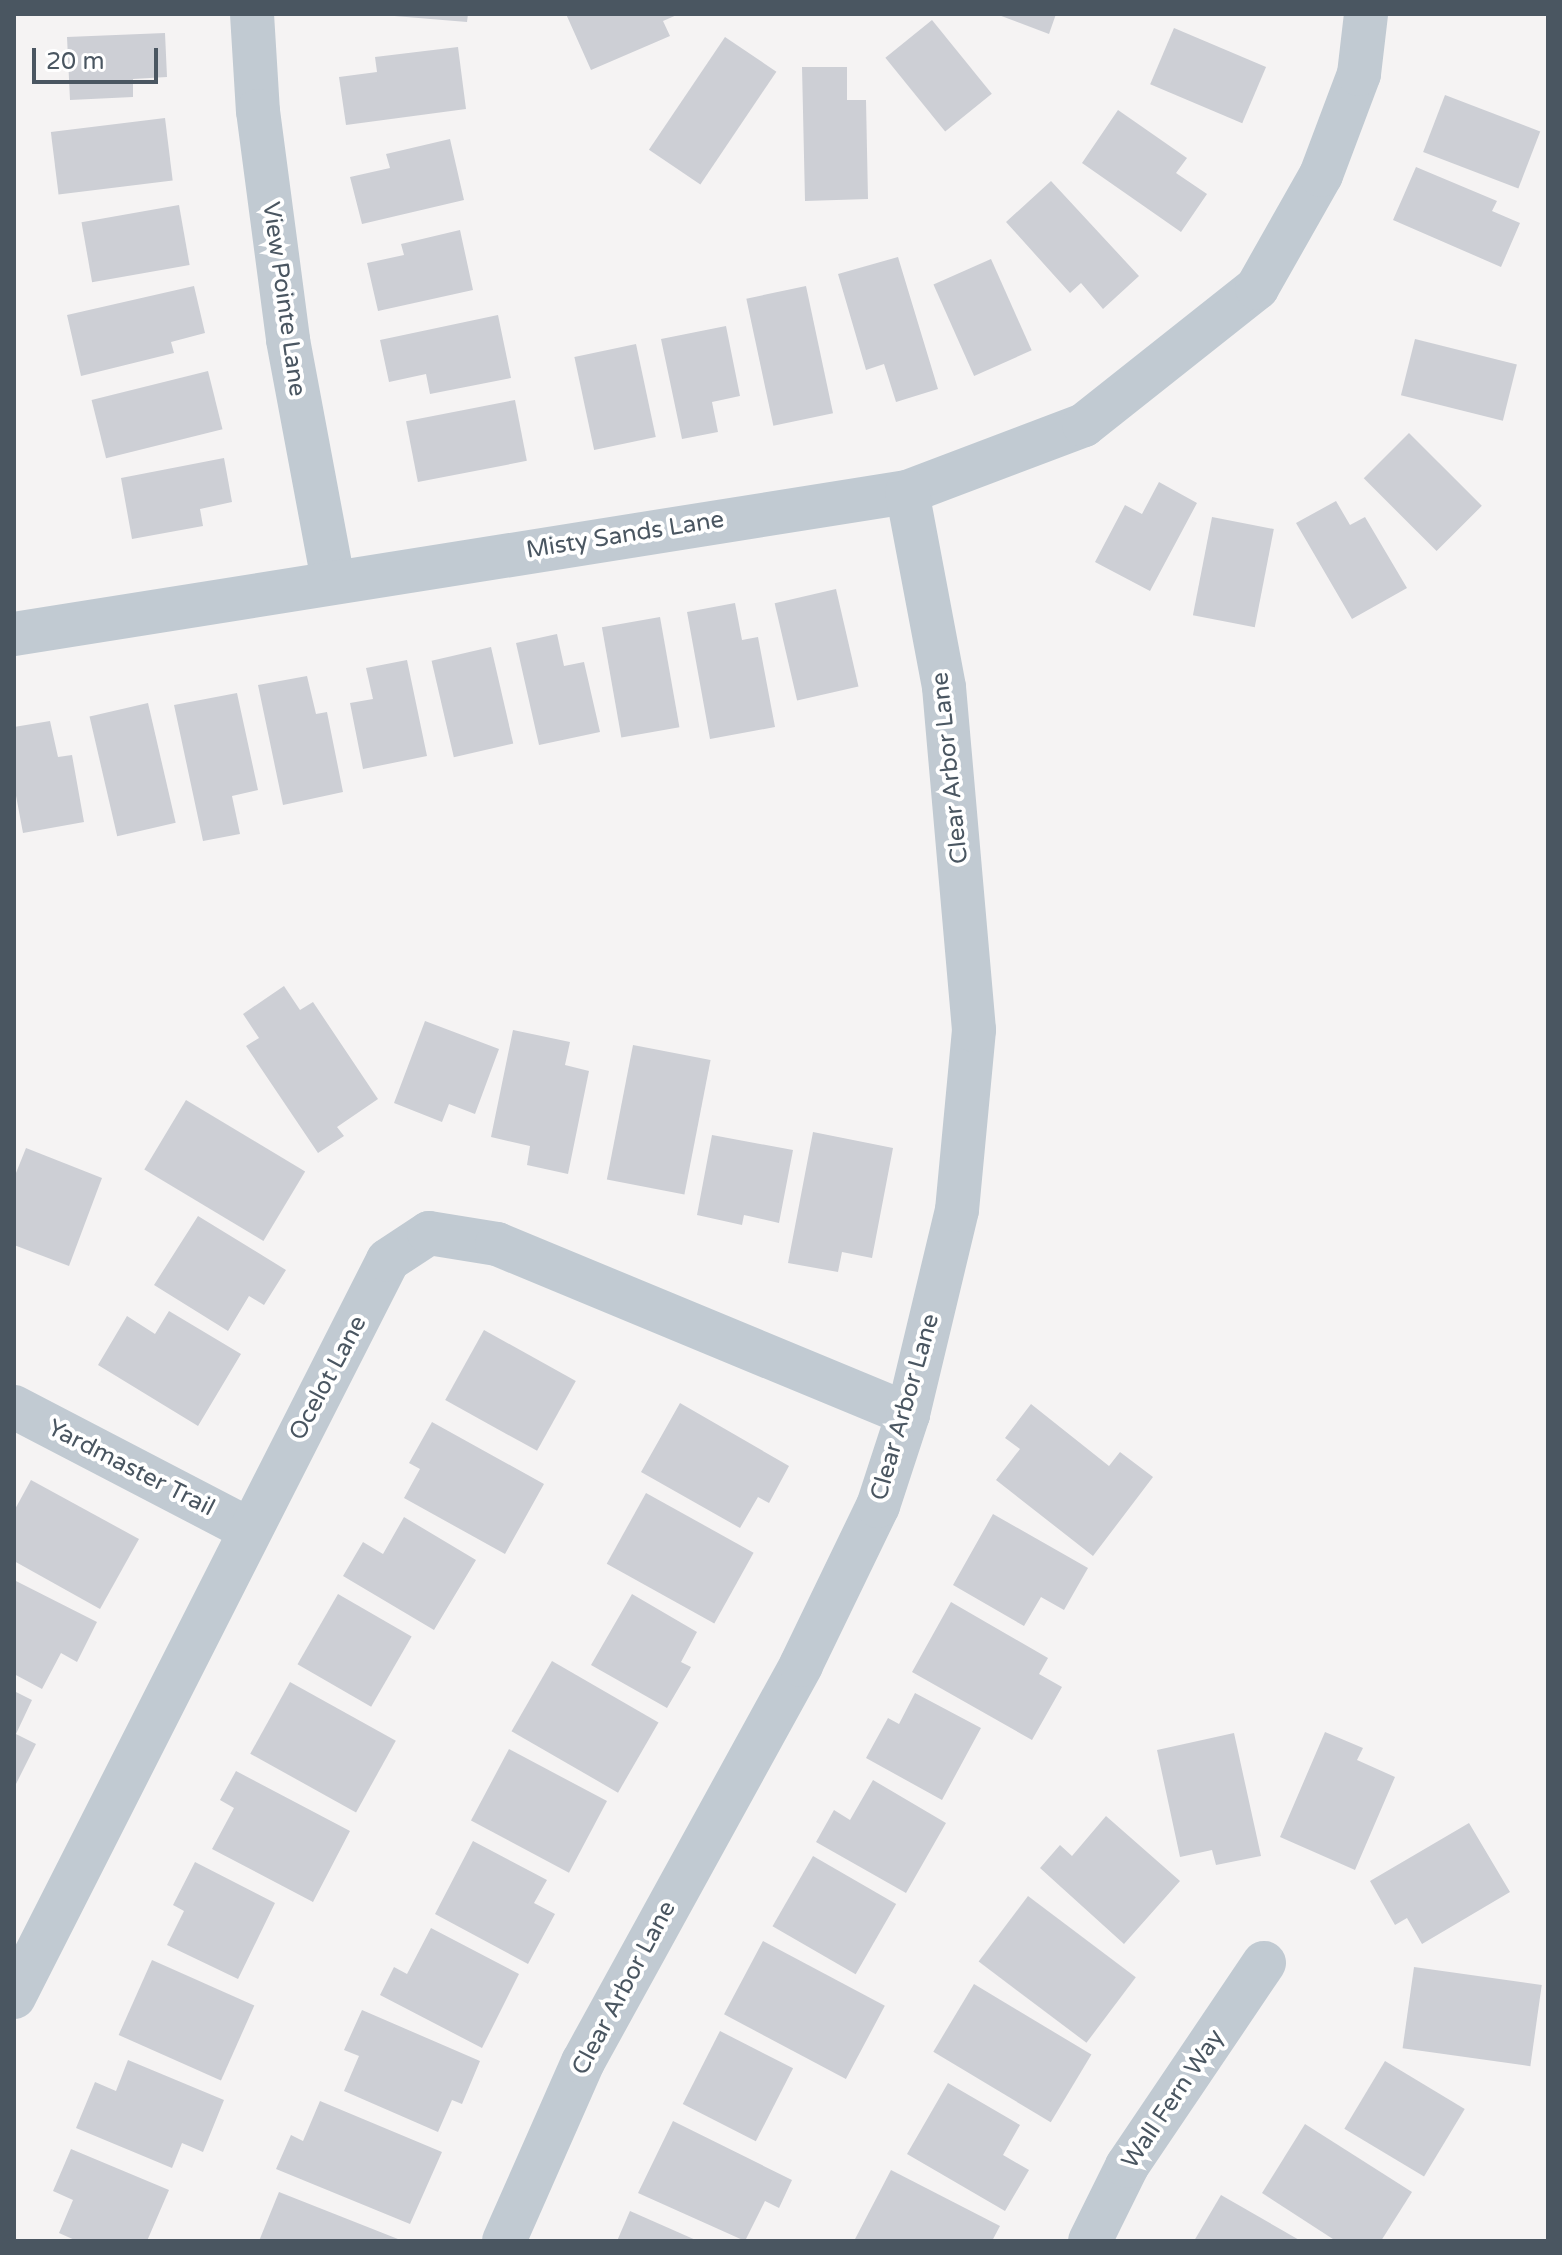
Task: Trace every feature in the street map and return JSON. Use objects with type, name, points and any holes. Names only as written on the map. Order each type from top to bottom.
[{"type":"street","name":"View Pointe Lane","points":[[252,14],[258,111],[288,340],[333,581]]},
{"type":"street","name":"Misty Sands Lane","points":[[14,634],[907,492],[1084,425],[1200,337],[1257,288],[1321,175],[1359,74],[1366,14]]},
{"type":"street","name":"Clear Arbor Lane","points":[[504,2241],[583,2062],[801,1665],[878,1506],[908,1414],[957,1210],[974,1030],[944,687],[907,492]]},
{"type":"street","name":"Ocelot Lane","points":[[14,1997],[248,1529],[388,1260],[429,1233],[497,1244],[908,1414]]},
{"type":"street","name":"Yardmaster Trail","points":[[14,1407],[248,1529]]},
{"type":"street","name":"Wall Fern Way","points":[[1090,2241],[1127,2166],[1264,1963]]},
{"type":"building","points":[[370,14],[468,14],[467,22]]},
{"type":"building","points":[[566,14],[679,14],[663,21],[670,36],[591,70]]},
{"type":"building","points":[[996,14],[1056,14],[1049,34]]},
{"type":"building","points":[[932,20],[992,94],[945,132],[885,58]]},
{"type":"building","points":[[1174,28],[1266,67],[1242,123],[1150,84]]},
{"type":"building","points":[[165,33],[167,77],[133,79],[133,97],[70,100],[67,37]]},
{"type":"building","points":[[725,37],[776,72],[700,184],[649,150]]},
{"type":"building","points":[[458,47],[466,109],[346,125],[339,77],[377,72],[375,57]]},
{"type":"building","points":[[802,67],[847,67],[847,100],[866,100],[868,199],[805,201]]},
{"type":"building","points":[[1445,95],[1540,132],[1518,189],[1423,152]]},
{"type":"building","points":[[1118,110],[1187,158],[1176,173],[1207,194],[1181,232],[1082,163]]},
{"type":"building","points":[[165,118],[173,181],[59,195],[51,132]]},
{"type":"building","points":[[450,139],[464,200],[362,224],[350,177],[390,168],[386,154]]},
{"type":"building","points":[[1416,167],[1497,201],[1492,211],[1520,223],[1501,267],[1393,220]]},
{"type":"building","points":[[1051,181],[1139,276],[1103,309],[1081,283],[1070,293],[1006,222]]},
{"type":"building","points":[[179,205],[190,265],[92,282],[82,222]]},
{"type":"building","points":[[460,230],[473,290],[378,311],[367,263],[404,255],[401,244]]},
{"type":"building","points":[[898,257],[938,389],[896,402],[884,364],[866,370],[838,274]]},
{"type":"building","points":[[991,259],[1032,350],[974,376],[933,285]]},
{"type":"building","points":[[194,286],[205,333],[171,342],[174,353],[81,376],[67,315]]},
{"type":"building","points":[[806,286],[833,413],[773,426],[746,299]]},
{"type":"building","points":[[498,315],[511,378],[430,394],[426,374],[389,382],[380,340]]},
{"type":"building","points":[[726,326],[740,396],[712,402],[718,432],[682,439],[661,339]]},
{"type":"building","points":[[1415,339],[1517,364],[1503,421],[1401,395]]},
{"type":"building","points":[[636,344],[656,437],[594,450],[574,357]]},
{"type":"building","points":[[208,371],[223,429],[106,458],[92,400]]},
{"type":"building","points":[[515,400],[527,461],[418,482],[406,421]]},
{"type":"building","points":[[1409,433],[1482,506],[1437,551],[1364,478]]},
{"type":"building","points":[[224,458],[232,502],[200,509],[203,526],[132,539],[121,478]]},
{"type":"building","points":[[1159,482],[1197,503],[1150,591],[1095,562],[1125,505],[1142,514]]},
{"type":"building","points":[[1336,501],[1350,525],[1365,517],[1407,588],[1352,619],[1296,523]]},
{"type":"building","points":[[1212,517],[1274,529],[1255,627],[1193,615]]},
{"type":"building","points":[[836,589],[858,686],[797,701],[775,603]]},
{"type":"building","points":[[735,603],[742,640],[758,637],[775,727],[710,739],[687,612]]},
{"type":"building","points":[[660,617],[679,727],[621,738],[602,627]]},
{"type":"building","points":[[557,634],[564,666],[584,662],[600,732],[539,745],[516,643]]},
{"type":"building","points":[[491,647],[513,743],[454,757],[432,661]]},
{"type":"building","points":[[407,660],[427,756],[363,769],[350,703],[373,699],[366,668]]},
{"type":"building","points":[[307,676],[316,714],[327,712],[343,792],[283,805],[258,685]]},
{"type":"building","points":[[237,693],[258,790],[232,796],[240,834],[203,841],[174,705]]},
{"type":"building","points":[[148,703],[176,823],[117,836],[90,716]]},
{"type":"building","points":[[50,721],[58,757],[72,755],[84,822],[23,833],[14,785],[14,727]]},
{"type":"building","points":[[284,986],[300,1010],[313,1002],[378,1099],[337,1127],[344,1136],[318,1153],[246,1046],[259,1038],[243,1014]]},
{"type":"building","points":[[425,1021],[499,1049],[475,1114],[449,1104],[442,1122],[394,1103]]},
{"type":"building","points":[[513,1030],[570,1042],[565,1065],[589,1071],[568,1174],[527,1165],[530,1146],[491,1137]]},
{"type":"building","points":[[633,1045],[711,1060],[684,1195],[607,1179]]},
{"type":"building","points":[[186,1100],[305,1172],[263,1241],[144,1169]]},
{"type":"building","points":[[813,1132],[893,1148],[872,1258],[842,1252],[838,1272],[788,1263]]},
{"type":"building","points":[[712,1135],[793,1150],[779,1223],[744,1215],[742,1225],[697,1215]]},
{"type":"building","points":[[26,1148],[102,1178],[69,1266],[14,1245],[14,1178]]},
{"type":"building","points":[[198,1216],[286,1270],[264,1305],[249,1296],[228,1331],[154,1285]]},
{"type":"building","points":[[169,1311],[241,1354],[198,1426],[98,1365],[127,1316],[155,1334]]},
{"type":"building","points":[[484,1330],[576,1381],[537,1451],[445,1400]]},
{"type":"building","points":[[680,1403],[789,1466],[769,1503],[758,1497],[740,1528],[641,1472]]},
{"type":"building","points":[[1031,1404],[1109,1466],[1120,1452],[1153,1477],[1093,1556],[996,1480],[1020,1449],[1005,1438]]},
{"type":"building","points":[[432,1422],[544,1484],[505,1554],[404,1498],[420,1469],[409,1463]]},
{"type":"building","points":[[31,1480],[139,1539],[100,1609],[14,1561],[14,1511]]},
{"type":"building","points":[[646,1493],[754,1553],[714,1623],[607,1564]]},
{"type":"building","points":[[993,1514],[1088,1568],[1064,1610],[1041,1597],[1024,1626],[953,1585]]},
{"type":"building","points":[[404,1517],[476,1560],[434,1630],[343,1576],[363,1542],[383,1554]]},
{"type":"building","points":[[14,1580],[97,1622],[77,1662],[61,1653],[42,1689],[14,1674]]},
{"type":"building","points":[[338,1594],[412,1636],[371,1707],[298,1664]]},
{"type":"building","points":[[632,1594],[697,1632],[681,1662],[691,1667],[667,1708],[591,1665]]},
{"type":"building","points":[[951,1602],[1048,1658],[1039,1674],[1062,1687],[1032,1740],[912,1672]]},
{"type":"building","points":[[552,1661],[659,1722],[618,1793],[512,1731]]},
{"type":"building","points":[[290,1682],[396,1741],[356,1812],[250,1754]]},
{"type":"building","points":[[14,1691],[32,1700],[16,1734],[36,1744],[16,1784]]},
{"type":"building","points":[[915,1693],[981,1728],[942,1800],[866,1758],[888,1718],[899,1724]]},
{"type":"building","points":[[1325,1732],[1363,1748],[1357,1760],[1395,1777],[1355,1870],[1280,1837]]},
{"type":"building","points":[[1234,1733],[1261,1856],[1216,1865],[1212,1850],[1180,1857],[1157,1750]]},
{"type":"building","points":[[509,1749],[607,1801],[569,1873],[471,1821]]},
{"type":"building","points":[[236,1771],[350,1831],[313,1902],[212,1849],[234,1808],[220,1800]]},
{"type":"building","points":[[873,1780],[946,1823],[906,1893],[816,1842],[834,1810],[850,1820]]},
{"type":"building","points":[[1106,1816],[1180,1881],[1124,1944],[1040,1868],[1060,1845],[1072,1856]]},
{"type":"building","points":[[1469,1823],[1510,1892],[1422,1944],[1407,1918],[1395,1925],[1370,1881]]},
{"type":"building","points":[[473,1841],[547,1880],[534,1903],[555,1914],[528,1964],[435,1914]]},
{"type":"building","points":[[813,1856],[896,1904],[856,1974],[772,1926]]},
{"type":"building","points":[[195,1862],[275,1903],[238,1979],[167,1945],[184,1911],[173,1905]]},
{"type":"building","points":[[1028,1896],[1136,1977],[1086,2043],[979,1961]]},
{"type":"building","points":[[431,1928],[519,1974],[482,2048],[380,1995],[394,1967],[407,1974]]},
{"type":"building","points":[[763,1941],[885,2006],[846,2079],[724,2014]]},
{"type":"building","points":[[152,1960],[254,2006],[221,2080],[119,2035]]},
{"type":"building","points":[[1414,1967],[1542,1985],[1530,2066],[1403,2048]]},
{"type":"building","points":[[974,1984],[1091,2055],[1051,2122],[933,2052]]},
{"type":"building","points":[[362,2010],[480,2061],[462,2104],[452,2100],[438,2132],[344,2091],[359,2056],[344,2050]]},
{"type":"building","points":[[720,2031],[793,2068],[756,2141],[683,2104]]},
{"type":"building","points":[[128,2060],[224,2100],[203,2152],[182,2143],[172,2168],[76,2128],[95,2082],[116,2091]]},
{"type":"building","points":[[1385,2061],[1465,2109],[1424,2177],[1344,2129]]},
{"type":"building","points":[[948,2083],[1020,2125],[1003,2155],[1029,2170],[1005,2211],[907,2154]]},
{"type":"building","points":[[320,2101],[442,2152],[410,2224],[276,2169],[291,2135],[303,2141]]},
{"type":"building","points":[[673,2121],[792,2180],[779,2208],[765,2201],[745,2241],[638,2193]]},
{"type":"building","points":[[1305,2124],[1412,2192],[1381,2241],[1336,2241],[1262,2193]]},
{"type":"building","points":[[71,2149],[169,2190],[147,2241],[77,2241],[59,2233],[73,2200],[53,2191]]},
{"type":"building","points":[[891,2170],[1000,2226],[992,2241],[854,2241]]},
{"type":"building","points":[[279,2192],[403,2241],[259,2241]]},
{"type":"building","points":[[1221,2195],[1301,2241],[1194,2241]]},
{"type":"building","points":[[630,2211],[698,2241],[617,2241]]}]
